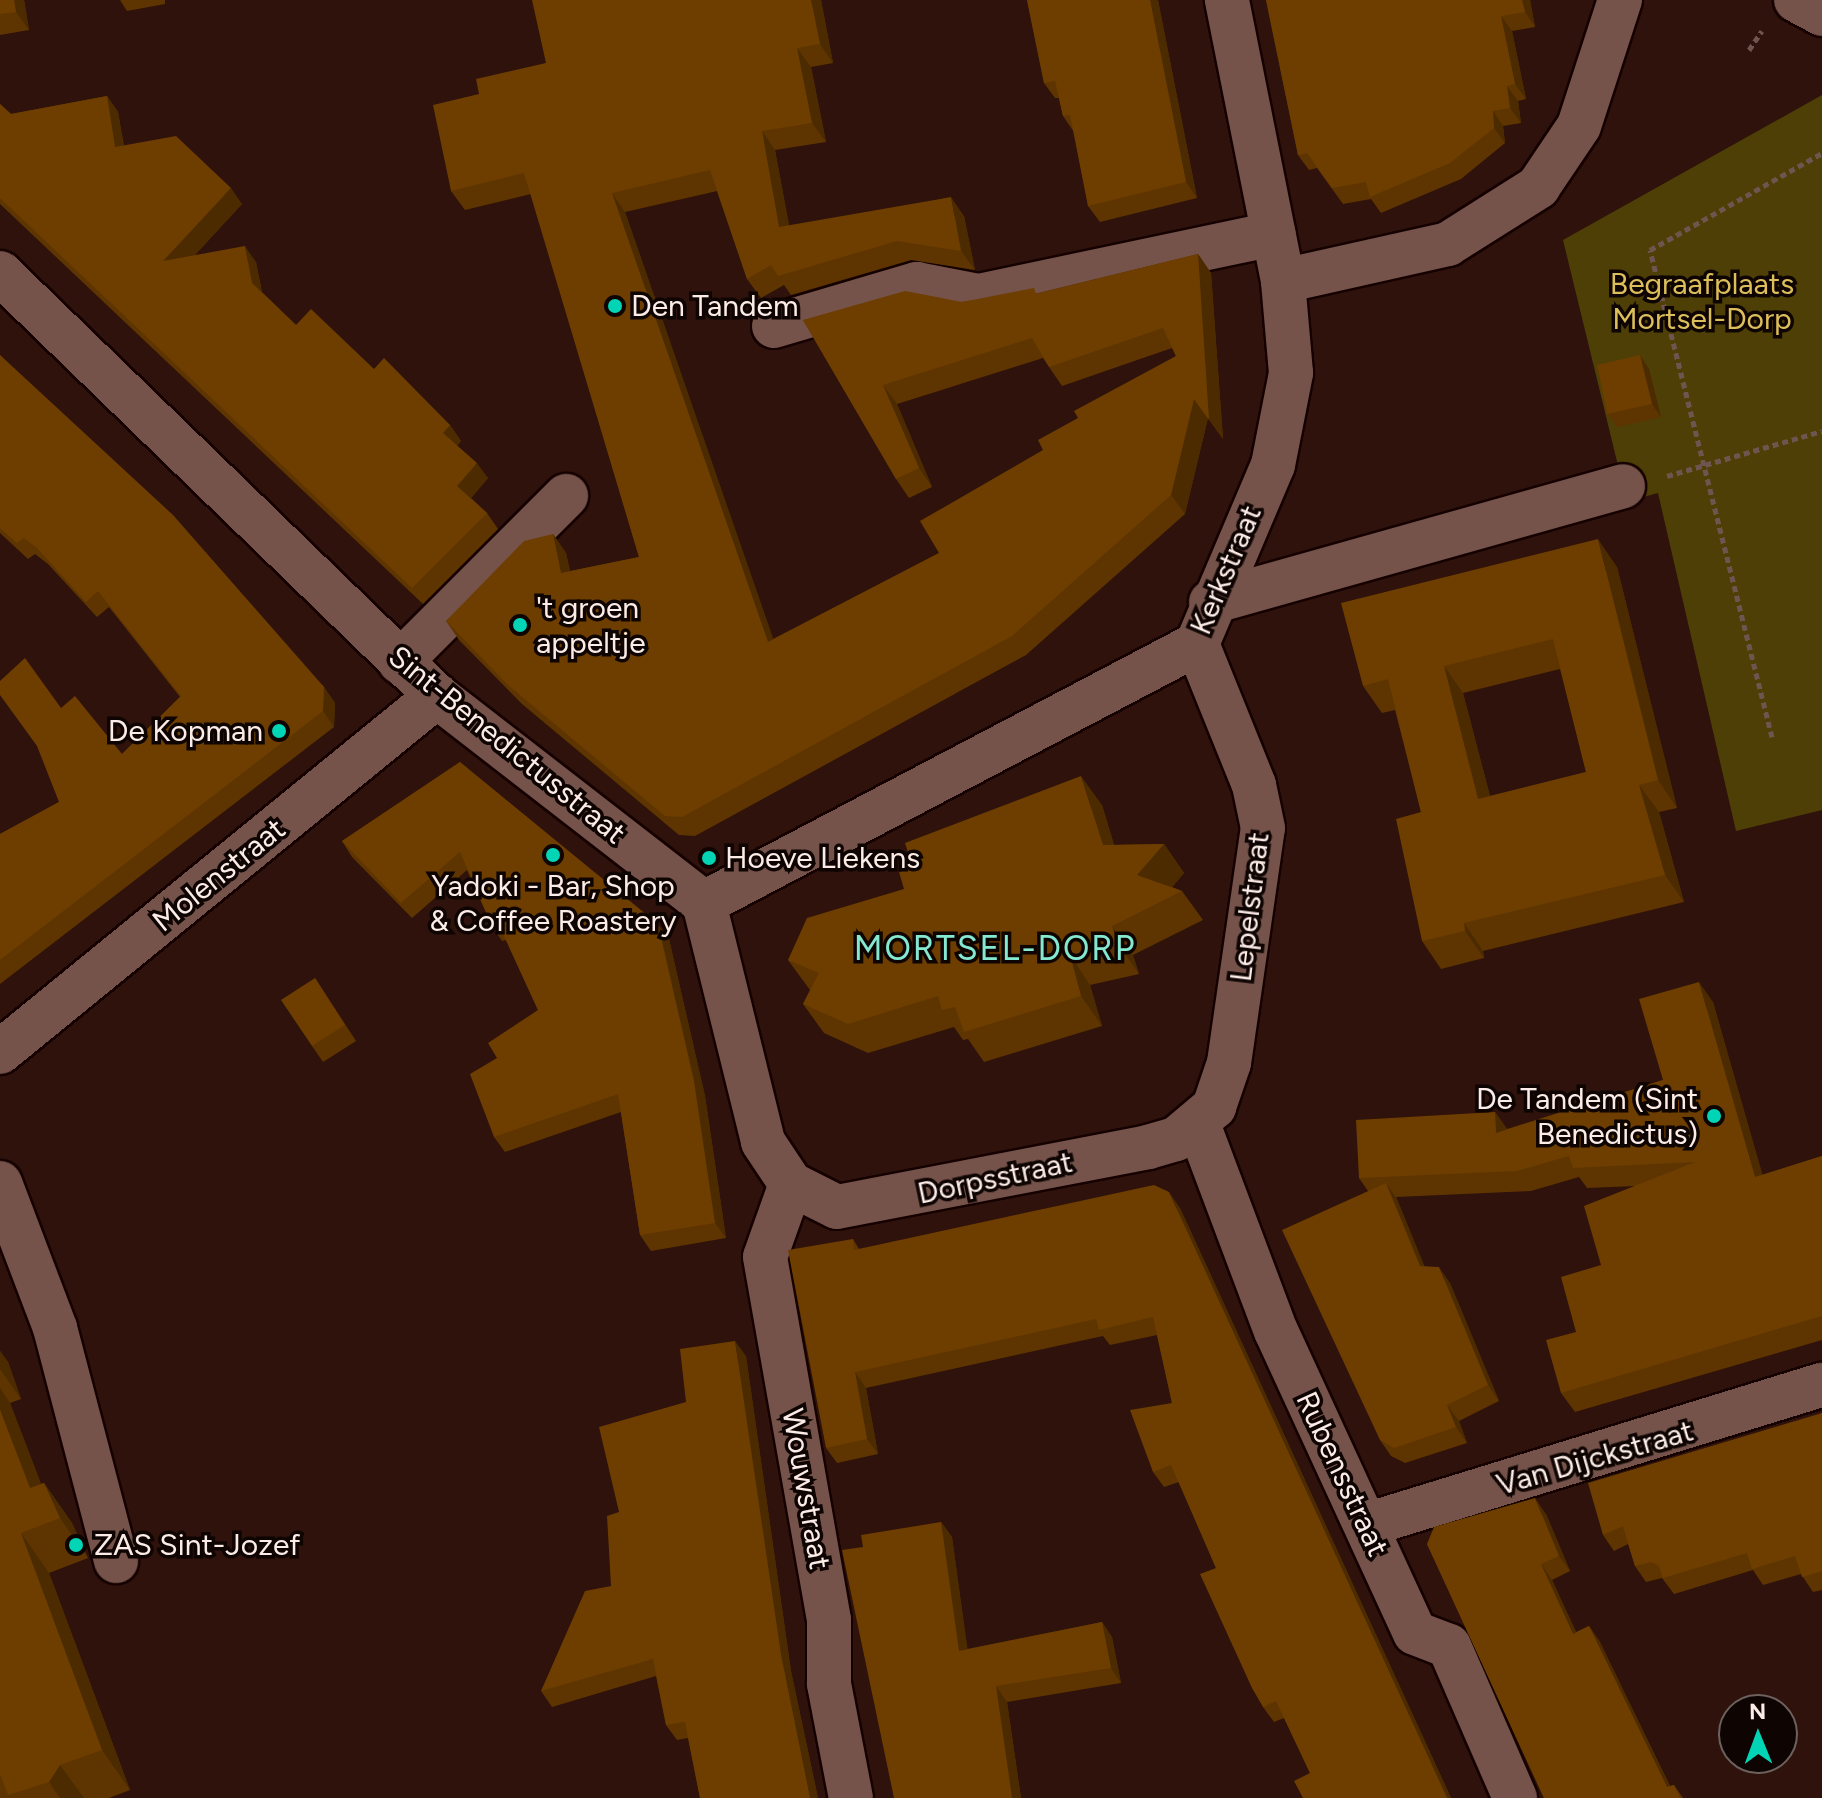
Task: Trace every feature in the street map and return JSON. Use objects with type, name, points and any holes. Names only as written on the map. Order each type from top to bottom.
[{"type":"street","name":"Kerkstraat","points":[[704,903],[1197,644],[1211,602],[1282,437],[1291,373],[1283,281],[1227,0]]},
{"type":"street","points":[[1283,281],[1448,244],[1538,187],[1579,126],[1620,0]]},
{"type":"street","points":[[1796,0],[1822,14]]},
{"type":"street","points":[[774,326],[917,284],[979,296],[1274,234]]},
{"type":"street","name":"Sint-Benedictusstraat","points":[[0,273],[437,696],[704,903]]},
{"type":"street","points":[[1211,602],[1623,486]]},
{"type":"street","points":[[400,662],[566,496]]},
{"type":"street","name":"Lepelstraat","points":[[1197,644],[1254,785],[1263,828],[1229,1063],[1214,1107],[1198,1124]]},
{"type":"street","name":"Molenstraat","points":[[0,1052],[437,696]]},
{"type":"street","points":[[704,903],[763,1142],[791,1184]]},
{"type":"street","name":"Dorpsstraat","points":[[791,1184],[837,1207],[866,1205],[1148,1147],[1198,1124]]},
{"type":"street","name":"Rubensstraat","points":[[1198,1124],[1276,1331],[1415,1633],[1449,1646],[1515,1798]]},
{"type":"street","points":[[0,1183],[55,1328],[116,1561]]},
{"type":"street","name":"Wouwstraat","points":[[791,1184],[765,1257],[829,1620],[829,1684],[851,1798]]},
{"type":"street","name":"Van Dijckstraat","points":[[1366,1525],[1822,1385]]},
{"type":"path","points":[[1772,737],[1650,250],[1822,153]]},
{"type":"path","points":[[1623,486],[1703,467],[1822,431]]},
{"type":"green space","name":"Begraafplaats Mortsel-Dorp","points":[[1822,95],[1822,810],[1736,831],[1658,493],[1629,501],[1623,486],[1563,240]]},
{"type":"building","points":[[0,0],[14,0],[16,12],[0,14]]},
{"type":"building","points":[[532,0],[811,0],[820,44],[797,48],[812,123],[762,131],[779,227],[951,197],[961,251],[897,241],[778,276],[771,265],[747,279],[710,170],[612,193],[768,642],[939,553],[920,521],[1043,450],[1038,440],[1078,418],[1074,411],[1176,356],[1163,328],[1049,367],[1032,338],[883,385],[919,468],[896,479],[803,320],[905,291],[962,302],[1034,288],[1036,294],[1198,254],[1209,420],[1194,399],[1171,495],[1012,636],[682,817],[665,816],[508,685],[446,621],[524,541],[553,534],[561,573],[639,557],[524,173],[451,191],[433,105],[479,94],[476,79],[546,63]]},
{"type":"building","points":[[1027,0],[1150,0],[1186,182],[1088,206],[1070,115],[1063,116],[1055,81],[1044,83]]},
{"type":"building","points":[[1266,0],[1522,0],[1525,12],[1501,16],[1515,84],[1507,86],[1510,108],[1493,111],[1494,128],[1450,163],[1370,197],[1366,182],[1332,188],[1307,153],[1298,155]]},
{"type":"building","points":[[107,96],[115,147],[176,136],[231,188],[163,261],[245,246],[252,283],[296,325],[311,309],[374,369],[384,358],[450,425],[443,433],[477,463],[457,486],[487,513],[412,588],[0,198],[0,104],[11,114]]},
{"type":"building","points":[[0,355],[173,515],[324,687],[323,711],[0,960],[0,834],[59,802],[37,746],[0,695],[0,681],[25,658],[61,708],[75,696],[122,754],[181,696],[98,591],[86,602],[37,548],[24,538],[17,543],[0,528]]},
{"type":"building","points":[[1640,355],[1652,404],[1607,414],[1597,365]]},
{"type":"building","points":[[1598,539],[1658,780],[1639,785],[1665,875],[1464,923],[1465,931],[1422,941],[1396,819],[1421,812],[1388,679],[1363,686],[1341,603]],"holes":[[[1553,639],[1586,772],[1478,799],[1444,666]]]},
{"type":"building","points":[[460,762],[658,924],[694,1081],[715,1223],[640,1235],[618,1094],[494,1137],[470,1074],[497,1058],[488,1043],[538,1010],[498,923],[492,926],[460,852],[401,903],[342,841]]},
{"type":"building","points":[[1081,776],[1103,845],[1164,844],[1137,875],[1182,891],[1112,926],[1118,944],[1070,955],[1081,996],[964,1032],[955,1007],[942,1010],[938,996],[848,1024],[803,1004],[819,973],[788,960],[807,918],[904,889],[899,872],[913,868],[905,843]]},
{"type":"building","points":[[315,978],[345,1025],[312,1046],[281,1000]]},
{"type":"building","points":[[1699,982],[1755,1177],[1822,1156],[1822,1316],[1561,1393],[1546,1340],[1576,1332],[1561,1277],[1601,1265],[1584,1206],[1695,1162],[1573,1168],[1569,1156],[1517,1171],[1359,1178],[1356,1120],[1495,1112],[1496,1133],[1663,1080],[1639,999]]},
{"type":"building","points":[[1386,1183],[1420,1266],[1439,1267],[1488,1385],[1447,1405],[1456,1427],[1394,1448],[1380,1440],[1282,1230]]},
{"type":"building","points":[[1154,1185],[1169,1192],[1447,1798],[1303,1798],[1294,1781],[1310,1773],[1276,1701],[1263,1707],[1252,1688],[1200,1574],[1216,1568],[1171,1465],[1153,1472],[1130,1410],[1172,1403],[1153,1317],[1099,1330],[1096,1319],[855,1372],[867,1439],[826,1448],[788,1250],[853,1239],[854,1250]]},
{"type":"building","points":[[735,1341],[781,1655],[810,1798],[700,1798],[685,1722],[666,1725],[653,1659],[541,1691],[585,1591],[611,1586],[607,1516],[619,1512],[599,1427],[686,1402],[680,1349]]},
{"type":"building","name":"ZAS Sint-Jozef","points":[[0,1410],[30,1488],[44,1483],[60,1518],[21,1533],[102,1750],[60,1765],[49,1782],[8,1795],[0,1774]]},
{"type":"building","points":[[1822,1413],[1822,1571],[1802,1577],[1795,1556],[1752,1569],[1747,1553],[1663,1578],[1659,1566],[1651,1562],[1635,1566],[1623,1526],[1603,1535],[1588,1483]]},
{"type":"building","points":[[1535,1498],[1559,1556],[1541,1564],[1573,1634],[1589,1626],[1667,1787],[1674,1785],[1680,1798],[1544,1798],[1427,1544],[1434,1527]]},
{"type":"building","points":[[941,1522],[959,1651],[1102,1622],[1111,1668],[996,1686],[1012,1798],[894,1798],[842,1550],[863,1547],[861,1535]]},
{"type":"place","name":"Den Tandem","points":[[615,306]]},
{"type":"place","name":"'t groen appeltje","points":[[520,625]]},
{"type":"place","name":"De Kopman","points":[[279,731]]},
{"type":"place","name":"Yadoki - Bar, Shop & Coffee Roastery","points":[[553,855]]},
{"type":"place","name":"Hoeve Liekens","points":[[709,858]]},
{"type":"place","name":"De Tandem (Sint Benedictus)","points":[[1714,1116]]},
{"type":"place","name":"ZAS Sint-Jozef","points":[[76,1545]]},
{"type":"district","name":"MORTSEL-DORP","points":[[995,949]]}]
